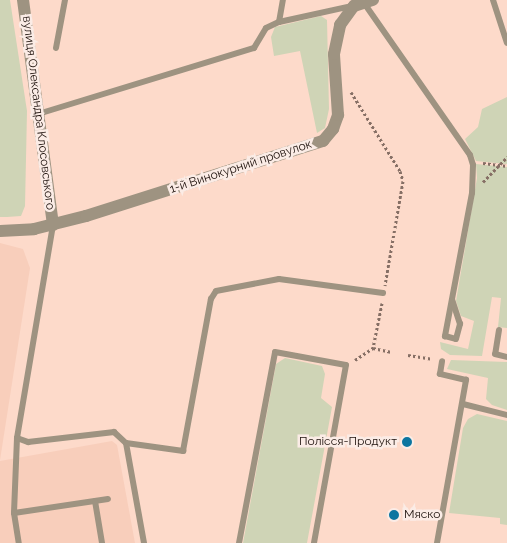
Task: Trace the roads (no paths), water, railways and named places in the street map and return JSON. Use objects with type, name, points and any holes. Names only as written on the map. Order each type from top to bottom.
[{"type":"street","name":"вулиця Олександра Клосовського","points":[[24,0],[53,225]]},
{"type":"street","name":"1-й Винокурний провулок","points":[[0,231],[22,231],[53,225],[323,141],[334,129],[338,115],[336,38],[340,25],[363,2]]},
{"type":"lane","points":[[56,48],[65,0]]},
{"type":"lane","points":[[279,22],[283,0]]},
{"type":"lane","points":[[494,0],[507,43]]},
{"type":"lane","points":[[38,114],[254,48],[266,28],[279,22],[363,2],[380,23],[472,162],[472,193],[445,336],[456,338],[460,324],[452,300]]},
{"type":"lane","points":[[19,543],[14,513],[17,438],[53,225]]},
{"type":"lane","points":[[17,438],[28,442],[114,432],[126,443],[182,451],[211,299],[216,291],[279,279],[383,293]]},
{"type":"lane","points":[[499,330],[495,354],[507,357]]},
{"type":"lane","points":[[239,543],[275,352],[346,365],[314,543]]},
{"type":"lane","points":[[437,543],[466,380],[440,374],[442,361]]},
{"type":"lane","points":[[463,404],[507,415]]},
{"type":"lane","points":[[126,443],[144,543]]},
{"type":"lane","points":[[14,513],[108,499]]},
{"type":"lane","points":[[95,501],[102,543]]},
{"type":"place","name":"Полісся-Продукт","points":[[407,442]]},
{"type":"place","name":"Мяско","points":[[394,515]]}]
